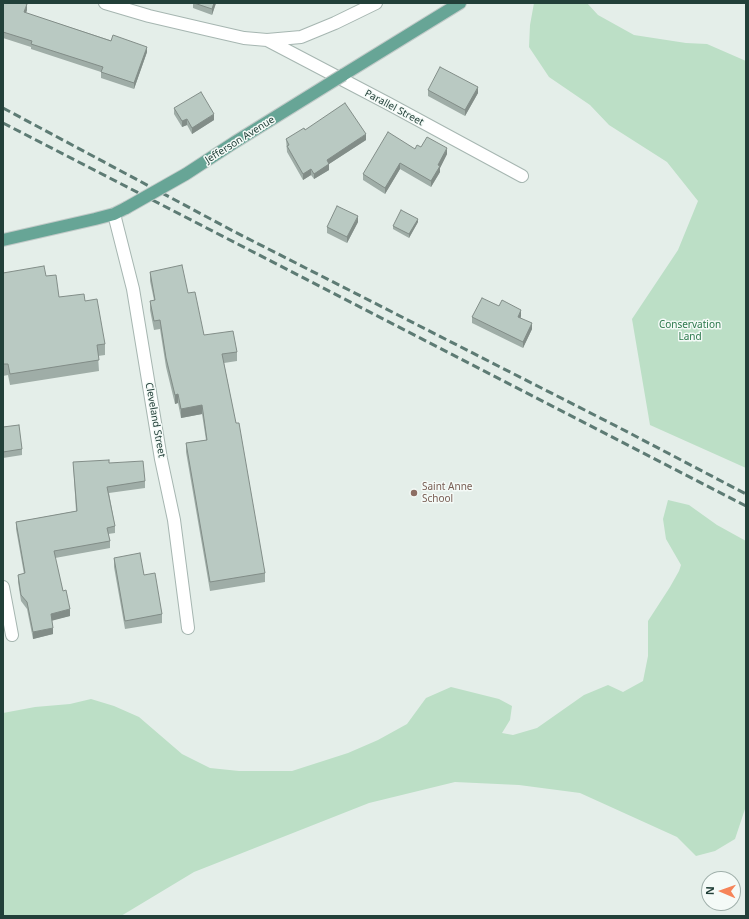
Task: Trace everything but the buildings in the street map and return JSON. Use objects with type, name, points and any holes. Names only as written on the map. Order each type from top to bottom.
[{"type":"main road","name":"Jefferson Avenue","points":[[3,240],[114,214],[126,208],[180,177],[460,3]]},
{"type":"street","name":"Parallel Street","points":[[105,3],[148,16],[216,32],[244,38],[267,40],[301,37],[335,23],[376,3]]},
{"type":"street","name":"Parallel Street","points":[[267,40],[522,176]]},
{"type":"street","name":"Cleveland Street","points":[[114,214],[133,290],[160,452],[174,520],[188,628]]},
{"type":"street","points":[[3,587],[12,635]]},
{"type":"green space","name":"Conservation Land","points":[[534,3],[587,3],[598,15],[634,35],[686,43],[707,44],[746,61],[746,468],[650,425],[632,319],[678,250],[698,201],[667,162],[609,125],[590,105],[549,77],[529,47],[530,25]]},
{"type":"green space","points":[[668,500],[689,505],[717,525],[746,541],[746,806],[735,839],[715,851],[696,856],[677,837],[580,793],[519,785],[455,782],[369,803],[194,872],[121,916],[3,916],[3,713],[35,707],[70,704],[91,699],[114,706],[139,717],[182,754],[210,768],[239,771],[292,771],[348,753],[378,740],[407,724],[426,698],[451,687],[499,699],[512,706],[510,720],[502,733],[513,735],[537,728],[584,695],[608,685],[623,692],[643,681],[648,656],[648,621],[670,587],[681,565],[666,539],[663,519]]},
{"type":"railway","points":[[3,108],[235,232],[618,427],[746,494]]},
{"type":"railway","points":[[3,123],[746,506]]},
{"type":"place","name":"Saint Anne School","points":[[414,493]]}]
